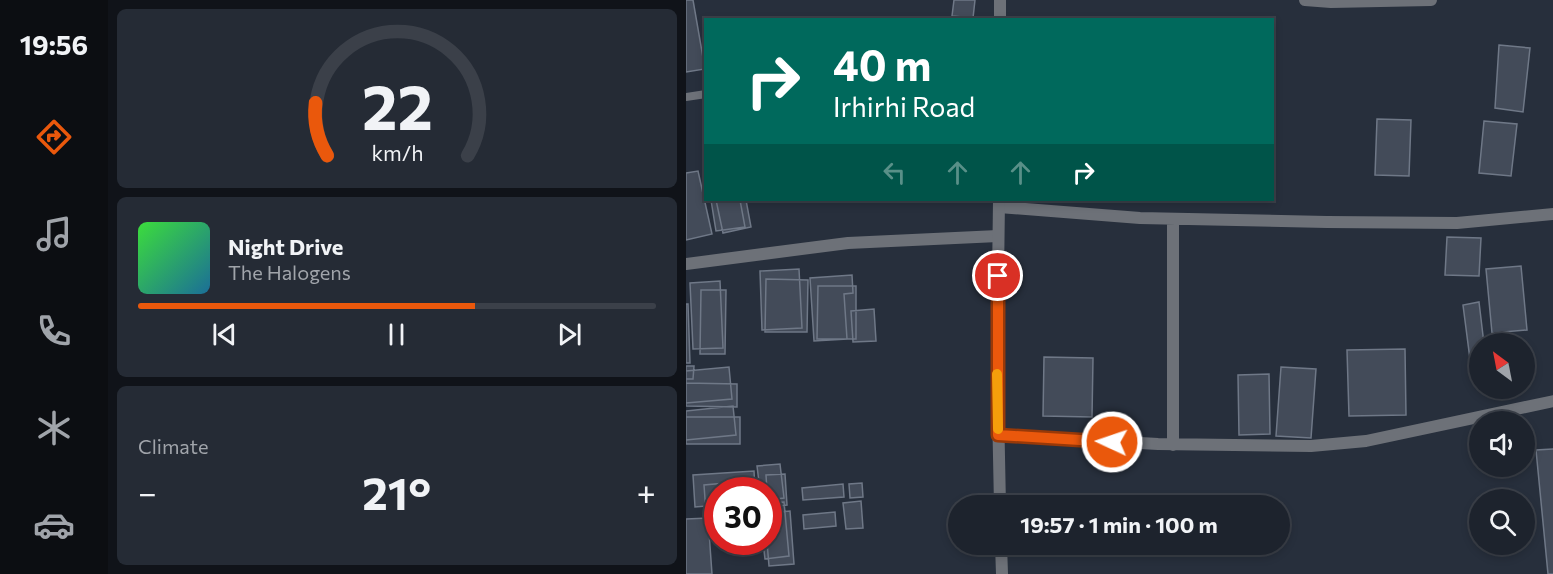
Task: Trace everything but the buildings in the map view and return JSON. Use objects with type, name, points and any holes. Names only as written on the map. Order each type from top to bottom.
[{"type":"street","points":[[1000,0],[1000,18]]},
{"type":"street","points":[[1304,0],[1331,2],[1431,0]]},
{"type":"street","points":[[1000,495],[999,203],[1140,218],[1173,219],[1457,223],[1553,214]]},
{"type":"street","points":[[1173,219],[1174,445]]},
{"type":"street","points":[[686,264],[848,243],[998,236]]},
{"type":"street","points":[[998,435],[1174,445],[1311,446],[1366,441],[1553,401]]},
{"type":"street","points":[[1001,555],[1002,574]]},
{"type":"lane","points":[[686,97],[704,94]]},
{"type":"slow traffic","points":[[997,374],[998,429]]},
{"type":"route","points":[[998,276],[998,435],[1112,442]]}]
